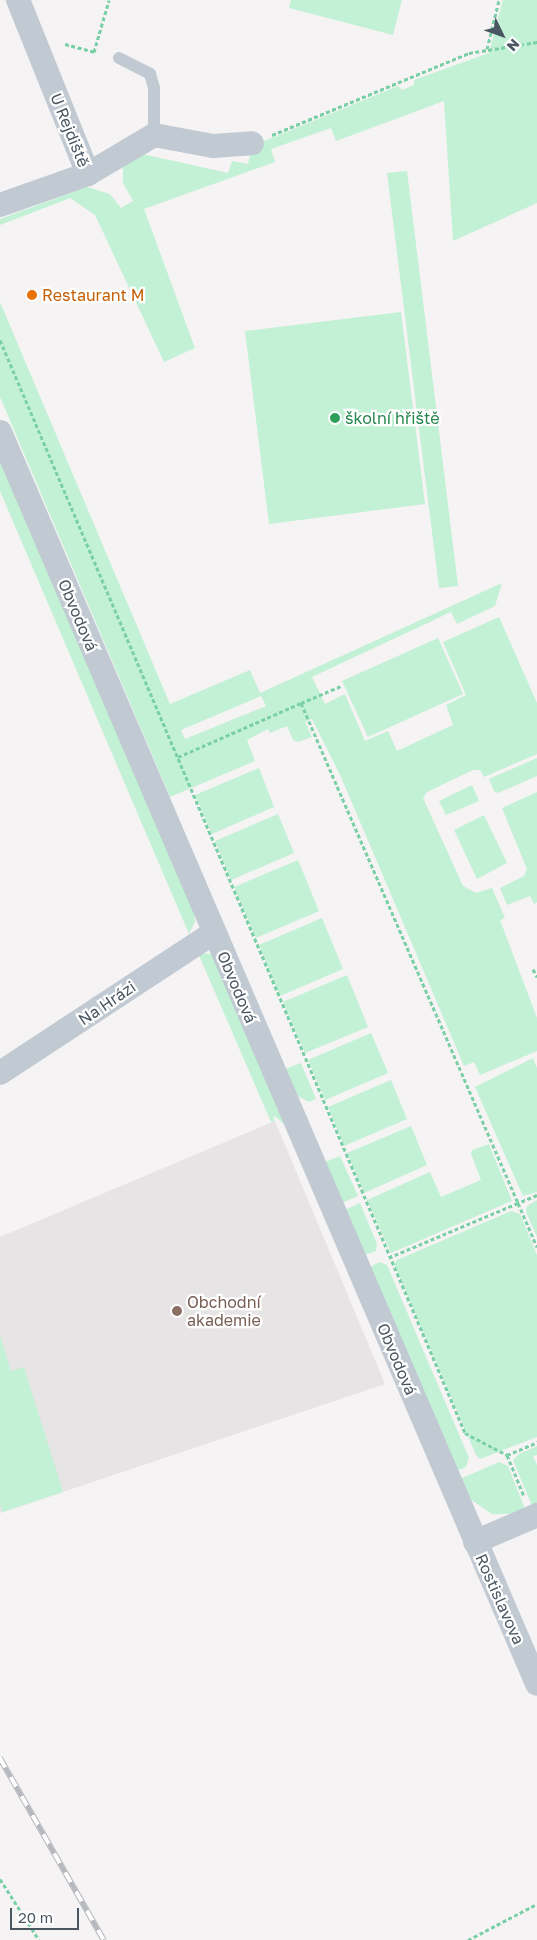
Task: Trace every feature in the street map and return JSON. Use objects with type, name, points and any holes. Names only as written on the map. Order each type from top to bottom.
[{"type":"street","name":"U Rejdiště","points":[[0,205],[88,174],[18,0]]},
{"type":"street","points":[[88,174],[154,134],[214,146],[252,143]]},
{"type":"street","name":"Obvodová","points":[[0,432],[475,1542]]},
{"type":"street","name":"Na Hrázi","points":[[0,1073],[213,932]]},
{"type":"street","points":[[475,1542],[531,1506]]},
{"type":"street","name":"Rostislavova","points":[[475,1542],[537,1684]]},
{"type":"lane","points":[[119,58],[143,68],[150,74],[154,88],[154,134]]},
{"type":"path","points":[[65,44],[94,52],[109,0]]},
{"type":"path","points":[[487,49],[500,0]]},
{"type":"path","points":[[252,143],[470,53],[537,42]]},
{"type":"path","points":[[0,340],[465,1433],[507,1455],[531,1506]]},
{"type":"path","points":[[178,757],[341,686]]},
{"type":"path","points":[[301,703],[537,1247]]},
{"type":"path","points":[[533,969],[537,977]]},
{"type":"path","points":[[390,1257],[537,1195]]},
{"type":"path","points":[[507,1455],[537,1442]]},
{"type":"path","points":[[0,1879],[38,1940]]},
{"type":"path","points":[[468,1940],[537,1904]]},
{"type":"shaded area","name":"Obchodní akademie","points":[[275,1121],[385,1384],[0,1513],[0,1237]]},
{"type":"green space","points":[[291,0],[402,0],[393,35],[289,8]]},
{"type":"green space","points":[[503,0],[537,0],[537,203],[453,241],[444,101],[336,141],[331,128],[271,149],[275,162],[144,209],[195,348],[164,362],[95,215],[70,198],[0,225],[0,219],[87,187],[110,194],[121,208],[133,201],[123,183],[123,168],[127,162],[142,154],[228,173],[232,161],[248,164],[252,146],[398,86],[402,90],[414,85],[414,80],[489,53]]},
{"type":"green space","points":[[407,171],[458,586],[439,588],[387,173]]},
{"type":"green space","points":[[0,302],[170,704],[250,670],[260,693],[502,583],[495,606],[457,624],[451,612],[312,677],[325,704],[345,694],[365,741],[388,731],[397,751],[453,725],[446,705],[466,695],[443,642],[499,617],[537,703],[537,754],[484,777],[480,770],[473,770],[427,792],[423,798],[463,886],[476,893],[492,888],[505,918],[500,920],[537,1018],[537,1051],[480,1075],[474,1062],[464,1066],[341,777],[312,719],[305,722],[312,737],[298,742],[293,740],[287,726],[270,733],[268,729],[247,740],[255,761],[170,797],[0,397]],"holes":[[[261,696],[266,706],[185,739],[181,730]]]},
{"type":"green space","name":"školní hřiště","points":[[401,312],[425,504],[269,524],[245,331]]},
{"type":"green space","points":[[0,454],[194,910],[195,922],[189,934],[0,491]]},
{"type":"green space","points":[[438,638],[463,694],[368,737],[342,681]]},
{"type":"green space","points":[[537,758],[537,776],[498,793],[494,791],[489,779]]},
{"type":"green space","points":[[259,768],[274,807],[212,834],[195,795]]},
{"type":"green space","points":[[472,785],[479,801],[446,815],[439,801]]},
{"type":"green space","points":[[537,792],[537,902],[534,904],[530,896],[507,905],[500,888],[524,876],[527,869],[502,808]]},
{"type":"green space","points":[[278,814],[294,853],[231,880],[215,841]]},
{"type":"green space","points":[[484,815],[507,863],[477,879],[454,830]]},
{"type":"green space","points":[[298,860],[319,911],[256,938],[234,887]]},
{"type":"green space","points":[[322,918],[343,969],[280,996],[259,945]]},
{"type":"green space","points":[[198,953],[211,954],[216,960],[286,1126],[273,1116],[275,1121],[271,1122]]},
{"type":"green space","points":[[347,975],[368,1027],[305,1053],[283,1002]]},
{"type":"green space","points":[[371,1033],[388,1073],[325,1100],[308,1060]]},
{"type":"green space","points":[[533,1058],[537,1068],[537,1192],[523,1196],[475,1087]]},
{"type":"green space","points":[[301,1063],[316,1099],[309,1102],[296,1095],[285,1069]]},
{"type":"green space","points":[[391,1080],[407,1119],[344,1146],[328,1107]]},
{"type":"green space","points":[[411,1126],[427,1165],[364,1193],[347,1153]]},
{"type":"green space","points":[[489,1144],[512,1201],[391,1253],[367,1200],[430,1172],[441,1197],[481,1180],[471,1154],[472,1150]]},
{"type":"green space","points":[[340,1156],[358,1196],[342,1203],[325,1162]]},
{"type":"green space","points":[[537,1200],[537,1237],[526,1212],[527,1206]]},
{"type":"green space","points":[[360,1203],[377,1244],[376,1251],[365,1255],[345,1210]]},
{"type":"green space","points":[[511,1211],[520,1214],[537,1255],[537,1437],[480,1459],[476,1455],[394,1264],[397,1260]]},
{"type":"green space","points":[[380,1262],[387,1265],[469,1458],[466,1467],[456,1471],[370,1267]]},
{"type":"green space","points":[[0,1336],[11,1371],[24,1367],[63,1492],[3,1512],[0,1504]]},
{"type":"green space","points":[[537,1446],[537,1455],[533,1456],[537,1465],[537,1504],[532,1506],[513,1460],[519,1454]]},
{"type":"green space","points":[[499,1462],[508,1466],[525,1509],[508,1514],[492,1514],[470,1499],[460,1479]]},
{"type":"railway","points":[[0,1758],[104,1940]]},
{"type":"place","name":"Restaurant M","points":[[32,295]]},
{"type":"place","name":"školní hřiště","points":[[335,418]]},
{"type":"place","name":"Obchodní akademie","points":[[177,1311]]}]
